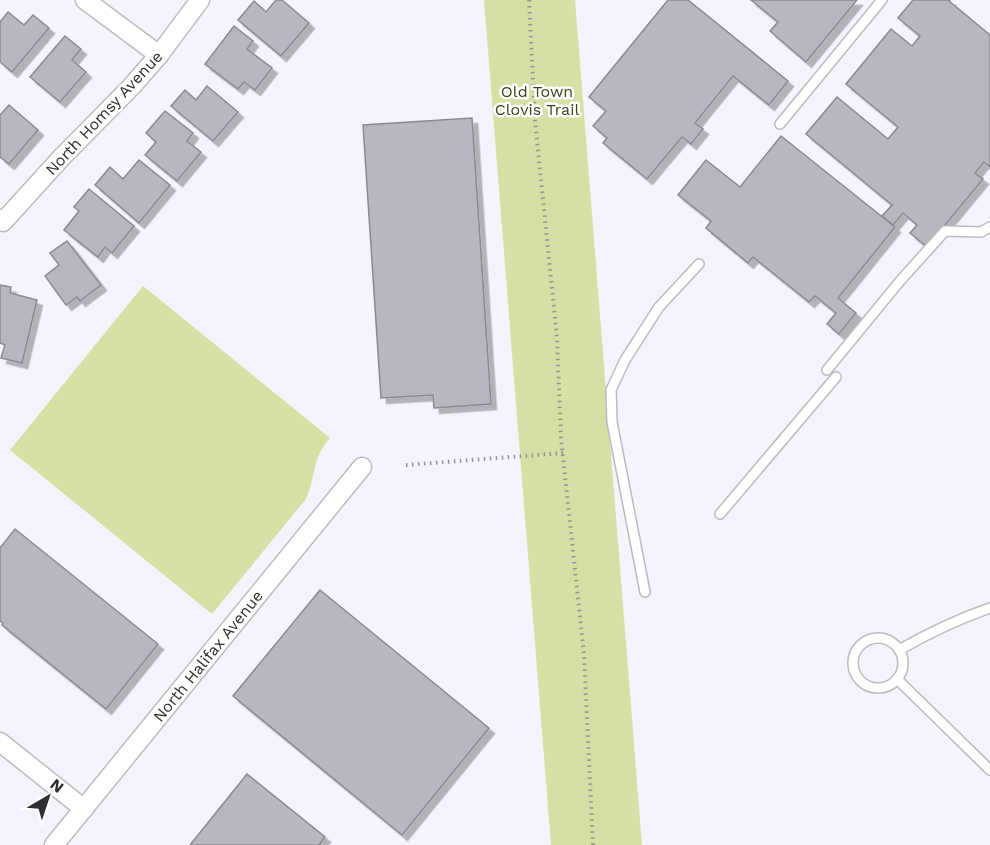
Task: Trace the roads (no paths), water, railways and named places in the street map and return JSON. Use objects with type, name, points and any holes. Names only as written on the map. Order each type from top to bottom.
[{"type":"street","points":[[85,0],[159,55]]},
{"type":"street","name":"North Homsy Avenue","points":[[2,220],[132,86],[159,55],[200,0]]},
{"type":"street","name":"North Halifax Avenue","points":[[54,845],[362,467]]},
{"type":"street","points":[[0,742],[84,809]]},
{"type":"lane","points":[[780,124],[882,0]]},
{"type":"lane","points":[[828,370],[900,281],[945,231],[981,232],[990,227]]},
{"type":"lane","points":[[645,592],[612,422],[610,390],[625,360],[659,307],[699,264]]},
{"type":"lane","points":[[720,514],[836,377]]},
{"type":"lane","points":[[899,650],[960,618],[990,608]]},
{"type":"lane","points":[[875,638],[889,641],[899,650],[903,665],[897,679],[884,688],[868,686],[856,675],[854,659],[861,645],[875,638]]},
{"type":"lane","points":[[897,679],[990,770]]},
{"type":"park label","name":"Old Town Clovis Trail","points":[[537,100]]}]
